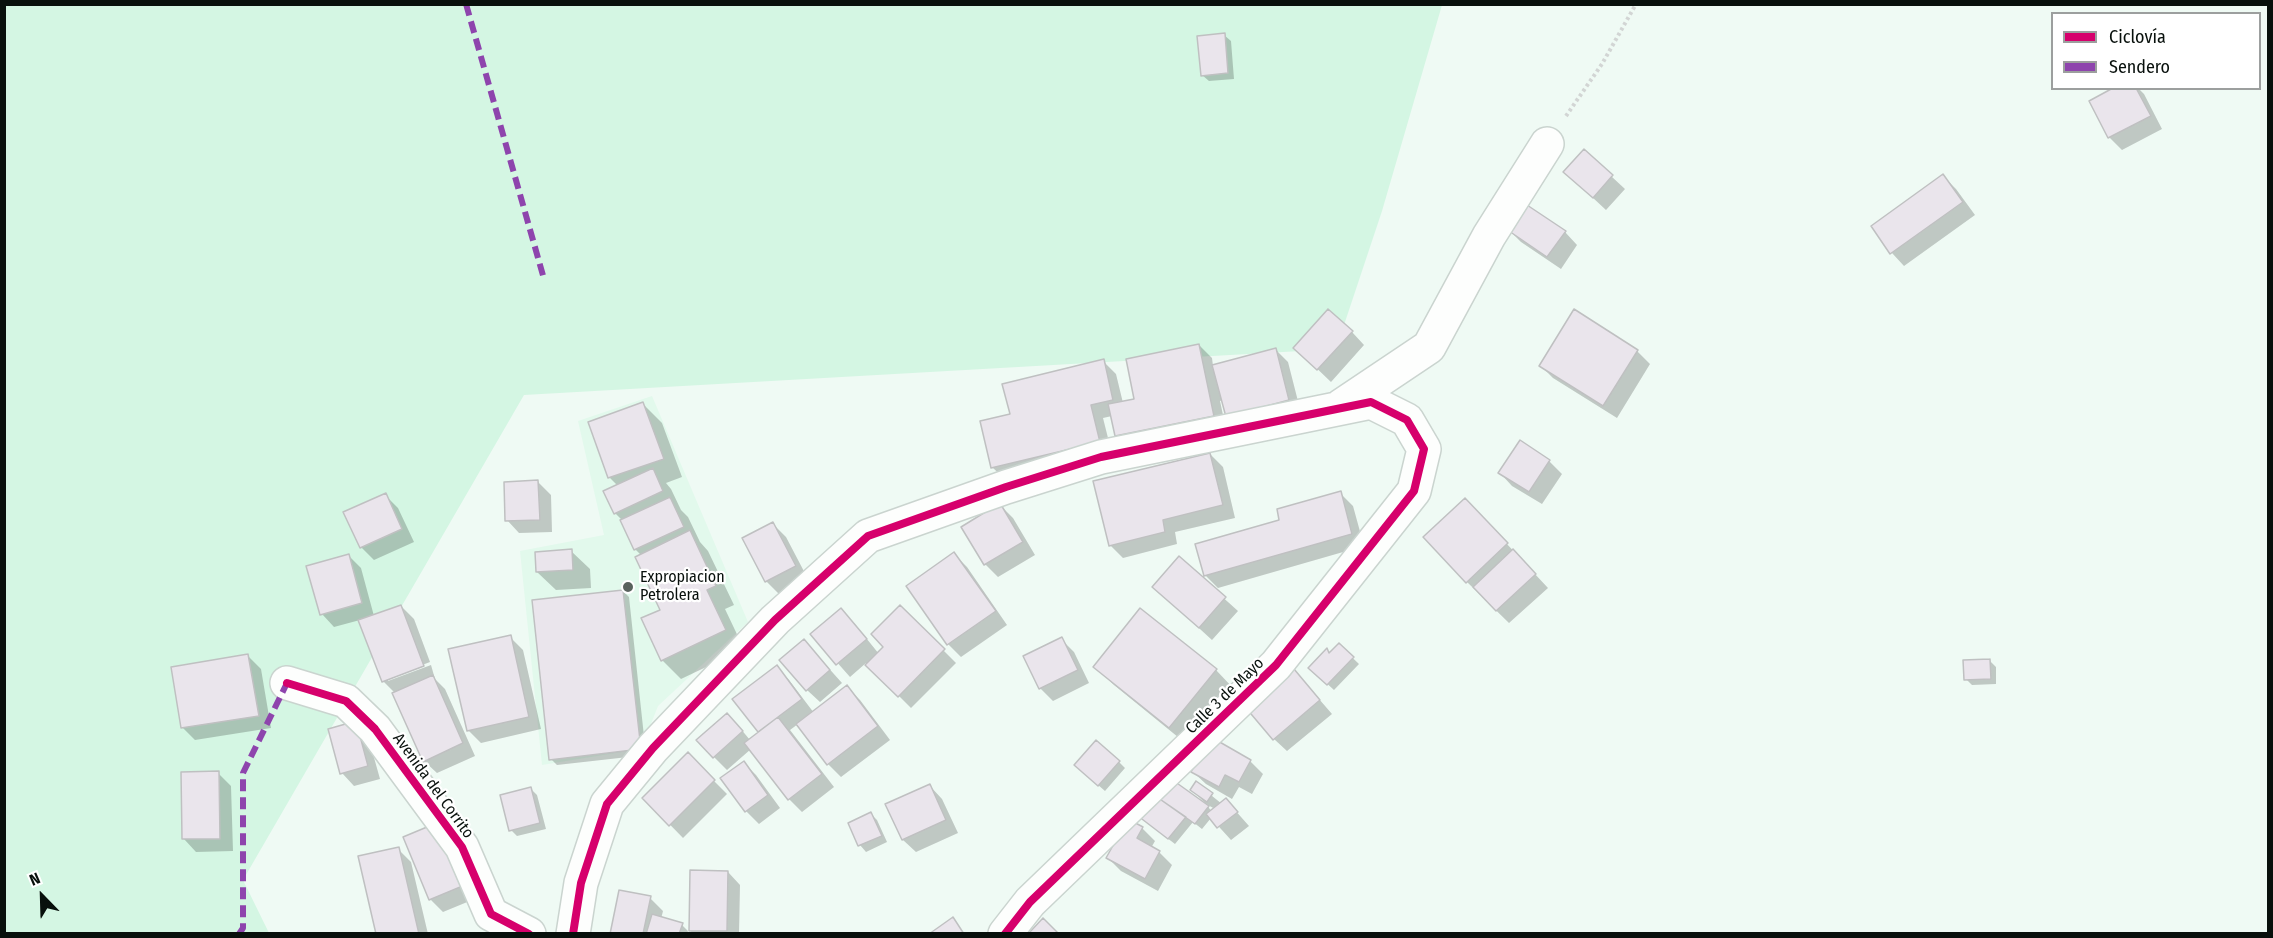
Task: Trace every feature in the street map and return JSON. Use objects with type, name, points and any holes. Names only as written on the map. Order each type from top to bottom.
[{"type":"street","points":[[573,933],[581,883],[607,804],[653,748],[775,620],[868,536],[1006,487],[1101,457],[1337,408],[1429,347],[1490,236],[1547,144]]},
{"type":"street","name":"Calle 3 de Mayo","points":[[1005,933],[1030,902],[1276,665],[1414,491],[1424,449],[1407,420],[1371,402],[1337,408]]},
{"type":"street","name":"Avenida del Corrito","points":[[287,683],[346,701],[375,729],[462,847],[491,914],[529,933]]},
{"type":"path","points":[[1547,144],[1602,64],[1636,4]]},
{"type":"shaded area","points":[[5,5],[1442,5],[1382,211],[1336,349],[524,395],[243,880],[269,933],[5,934]]},
{"type":"shaded area","name":"Expropiacion Petrolera","points":[[652,396],[748,622],[658,706],[641,749],[542,765],[520,551],[604,535],[578,421]]},
{"type":"building","points":[[1225,33],[1228,73],[1201,76],[1197,36]]},
{"type":"building","points":[[2109,90],[2137,90],[2151,116],[2108,138],[2089,101]]},
{"type":"building","points":[[1584,149],[1613,175],[1593,198],[1563,172]]},
{"type":"building","points":[[1943,174],[1963,202],[1890,254],[1871,226]]},
{"type":"building","points":[[1524,203],[1566,231],[1547,257],[1506,229]]},
{"type":"building","points":[[1328,309],[1353,331],[1317,370],[1293,348]]},
{"type":"building","points":[[1574,309],[1638,350],[1603,406],[1539,366]]},
{"type":"building","points":[[1199,344],[1214,416],[1115,436],[1108,404],[1134,399],[1126,359]]},
{"type":"building","points":[[1276,348],[1289,400],[1226,417],[1212,365]]},
{"type":"building","points":[[1104,359],[1113,400],[1091,405],[1100,442],[991,468],[980,421],[1010,414],[1002,384]]},
{"type":"building","points":[[643,402],[664,459],[608,478],[588,422]]},
{"type":"building","points":[[1520,440],[1550,460],[1529,492],[1498,473]]},
{"type":"building","points":[[1210,453],[1223,505],[1163,520],[1165,532],[1109,546],[1093,481]]},
{"type":"building","points":[[653,468],[663,491],[614,514],[603,491]]},
{"type":"building","points":[[538,480],[540,520],[505,521],[504,482]]},
{"type":"building","points":[[1341,491],[1352,534],[1204,576],[1195,544],[1279,520],[1277,509]]},
{"type":"building","points":[[386,493],[402,529],[360,548],[343,512]]},
{"type":"building","points":[[670,497],[684,527],[634,550],[620,520]]},
{"type":"building","points":[[1465,498],[1508,543],[1466,583],[1423,537]]},
{"type":"building","points":[[1000,503],[1023,542],[984,565],[961,527]]},
{"type":"building","points":[[773,522],[796,566],[765,582],[742,538]]},
{"type":"building","points":[[690,530],[716,586],[707,590],[726,630],[661,661],[641,618],[660,610],[635,557]]},
{"type":"building","points":[[572,549],[573,570],[536,572],[535,552]]},
{"type":"building","points":[[1513,549],[1536,574],[1496,611],[1473,587]]},
{"type":"building","points":[[954,552],[996,611],[947,645],[906,586]]},
{"type":"building","points":[[349,554],[362,603],[320,615],[306,566]]},
{"type":"building","points":[[1179,556],[1226,597],[1199,628],[1152,587]]},
{"type":"building","points":[[623,590],[641,749],[549,760],[532,600]]},
{"type":"building","points":[[401,605],[424,666],[382,682],[358,620]]},
{"type":"building","points":[[900,605],[945,649],[898,697],[865,665],[883,647],[871,634]]},
{"type":"building","points":[[841,608],[867,639],[836,665],[810,634]]},
{"type":"building","points":[[1140,608],[1217,669],[1169,728],[1093,667]]},
{"type":"building","points":[[511,635],[529,717],[467,731],[448,649]]},
{"type":"building","points":[[1062,637],[1078,670],[1039,689],[1023,656]]},
{"type":"building","points":[[804,639],[830,670],[806,691],[779,660]]},
{"type":"building","points":[[1339,643],[1354,657],[1327,685],[1308,668],[1327,648],[1329,653]]},
{"type":"building","points":[[248,654],[259,716],[181,728],[171,667]]},
{"type":"building","points":[[1990,659],[1991,679],[1964,680],[1963,660]]},
{"type":"building","points":[[777,665],[802,699],[758,732],[732,699]]},
{"type":"building","points":[[1294,669],[1320,700],[1273,740],[1246,708]]},
{"type":"building","points":[[433,675],[463,743],[423,762],[392,693]]},
{"type":"building","points":[[847,685],[878,726],[827,765],[796,724]]},
{"type":"building","points":[[727,713],[743,731],[713,758],[696,740]]},
{"type":"building","points":[[778,717],[822,774],[788,800],[744,743]]},
{"type":"building","points":[[356,721],[368,766],[340,774],[328,729]]},
{"type":"building","points":[[1211,737],[1251,760],[1239,782],[1225,775],[1219,787],[1191,772]]},
{"type":"building","points":[[1096,740],[1120,761],[1098,786],[1074,765]]},
{"type":"building","points":[[688,752],[715,780],[669,826],[642,798]]},
{"type":"building","points":[[744,761],[768,795],[745,812],[720,778]]},
{"type":"building","points":[[219,771],[220,839],[182,839],[181,772]]},
{"type":"building","points":[[1167,776],[1209,806],[1195,824],[1154,795]]},
{"type":"building","points":[[1196,781],[1213,793],[1207,802],[1190,790]]},
{"type":"building","points":[[930,784],[946,820],[902,840],[885,804]]},
{"type":"building","points":[[531,787],[540,823],[509,831],[500,795]]},
{"type":"building","points":[[1154,795],[1186,817],[1168,839],[1138,816]]},
{"type":"building","points":[[1226,798],[1238,812],[1217,828],[1206,814]]},
{"type":"building","points":[[871,812],[882,836],[858,846],[848,823]]},
{"type":"building","points":[[1128,819],[1143,827],[1137,838],[1160,851],[1145,879],[1106,858]]},
{"type":"building","points":[[439,822],[465,885],[429,900],[403,837]]},
{"type":"building","points":[[399,847],[419,934],[376,934],[358,856]]},
{"type":"building","points":[[690,870],[728,871],[727,931],[689,931]]},
{"type":"building","points":[[619,890],[651,896],[643,934],[610,934]]},
{"type":"building","points":[[652,914],[683,923],[679,934],[646,934]]},
{"type":"building","points":[[953,917],[964,934],[929,934]]},
{"type":"building","points":[[1043,918],[1059,934],[1028,934]]},
{"type":"marked path","points":[[466,4],[544,279]]},
{"type":"marked path","points":[[239,934],[243,928],[243,773],[287,683]]},
{"type":"cycle path","points":[[573,934],[581,883],[607,804],[653,748],[775,620],[868,536],[1006,487],[1101,457],[1371,402],[1407,420],[1424,449],[1414,491],[1276,665],[1030,902],[1005,934]]},
{"type":"cycle path","points":[[287,683],[346,701],[375,729],[462,847],[491,914],[529,934]]},
{"type":"place","name":"Expropiacion Petrolera","points":[[628,587]]}]
